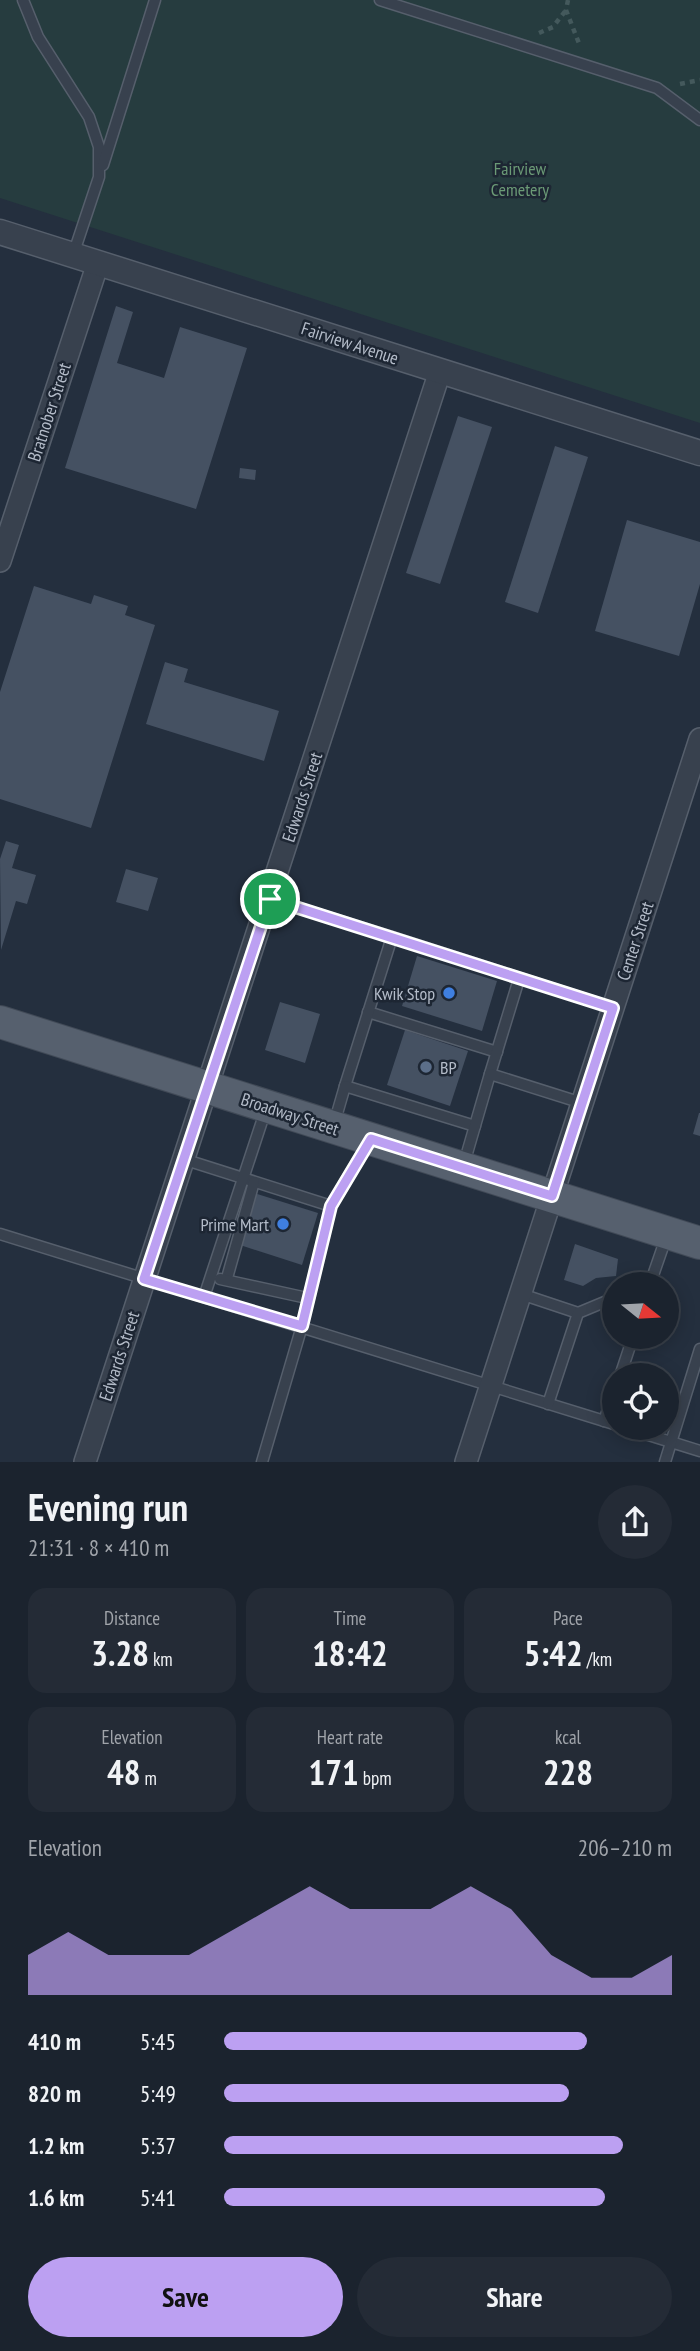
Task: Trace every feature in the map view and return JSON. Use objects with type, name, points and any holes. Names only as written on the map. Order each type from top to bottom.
[{"type":"main road","name":"Broadway Street","points":[[0,1022],[700,1243]]},
{"type":"street","name":"Fairview Avenue","points":[[0,232],[700,453]]},
{"type":"street","name":"Bratnober Street","points":[[0,561],[97,263]]},
{"type":"street","name":"Edwards Street","points":[[85,1462],[440,371]]},
{"type":"street","name":"Center Street","points":[[466,1462],[700,739]]},
{"type":"lane","points":[[23,0],[38,37],[89,117],[99,146],[99,177]]},
{"type":"lane","points":[[73,255],[155,0]]},
{"type":"lane","points":[[380,0],[657,88],[700,120]]},
{"type":"lane","points":[[270,899],[613,1008]]},
{"type":"lane","points":[[333,1128],[392,937]]},
{"type":"lane","points":[[463,1168],[519,979]]},
{"type":"lane","points":[[368,1012],[497,1052]]},
{"type":"lane","points":[[490,1074],[582,1103]]},
{"type":"lane","points":[[345,1086],[475,1126]]},
{"type":"lane","points":[[227,1278],[267,1106]]},
{"type":"lane","points":[[262,1462],[302,1326],[331,1206],[371,1139]]},
{"type":"lane","points":[[183,1159],[331,1206]]},
{"type":"lane","points":[[204,1297],[249,1180]]},
{"type":"lane","points":[[652,1272],[668,1232]]},
{"type":"lane","points":[[0,1234],[602,1421]]},
{"type":"lane","points":[[211,1280],[227,1278],[307,1298]]},
{"type":"lane","points":[[521,1294],[579,1313],[602,1303]]},
{"type":"lane","points":[[548,1404],[579,1313]]},
{"type":"lane","points":[[665,1462],[700,1349]]},
{"type":"lane","points":[[665,1440],[700,1451]]},
{"type":"path","points":[[568,0],[566,10],[582,52],[601,70]]},
{"type":"green space","name":"Fairview Cemetery","points":[[0,0],[700,0],[700,423],[0,198]]},
{"type":"building","points":[[116,306],[133,312],[117,363],[164,378],[180,327],[247,348],[196,509],[65,468]]},
{"type":"building","points":[[458,416],[492,427],[440,584],[406,573]]},
{"type":"building","points":[[555,446],[588,457],[538,613],[505,602]]},
{"type":"building","points":[[240,468],[256,470],[255,480],[239,478]]},
{"type":"building","points":[[627,520],[700,542],[700,584],[679,656],[595,631]]},
{"type":"building","points":[[34,586],[91,604],[94,595],[128,606],[125,615],[155,625],[91,828],[0,799],[0,692]]},
{"type":"building","points":[[165,662],[188,669],[184,682],[279,711],[264,761],[146,724]]},
{"type":"building","points":[[6,841],[19,845],[12,868],[36,875],[27,904],[16,901],[1,950],[0,859]]},
{"type":"building","points":[[126,869],[158,878],[148,911],[116,902]]},
{"type":"building","name":"Kwik Stop","points":[[417,956],[497,981],[482,1031],[402,1006]]},
{"type":"building","points":[[280,1002],[320,1014],[305,1063],[265,1050]]},
{"type":"building","points":[[405,1030],[468,1051],[450,1106],[387,1085]]},
{"type":"building","points":[[700,1113],[700,1136],[693,1134]]},
{"type":"building","points":[[254,1193],[318,1213],[302,1265],[237,1244]]},
{"type":"building","points":[[575,1244],[618,1259],[616,1272],[602,1272],[602,1277],[583,1286],[564,1280]]},
{"type":"place","name":"Kwik Stop","points":[[449,993]]},
{"type":"place","name":"BP","points":[[426,1067]]},
{"type":"place","name":"Prime Mart","points":[[283,1224]]},
{"type":"route","points":[[270,899],[613,1008],[552,1196],[371,1139],[331,1206],[302,1326],[144,1279],[270,899]]}]
